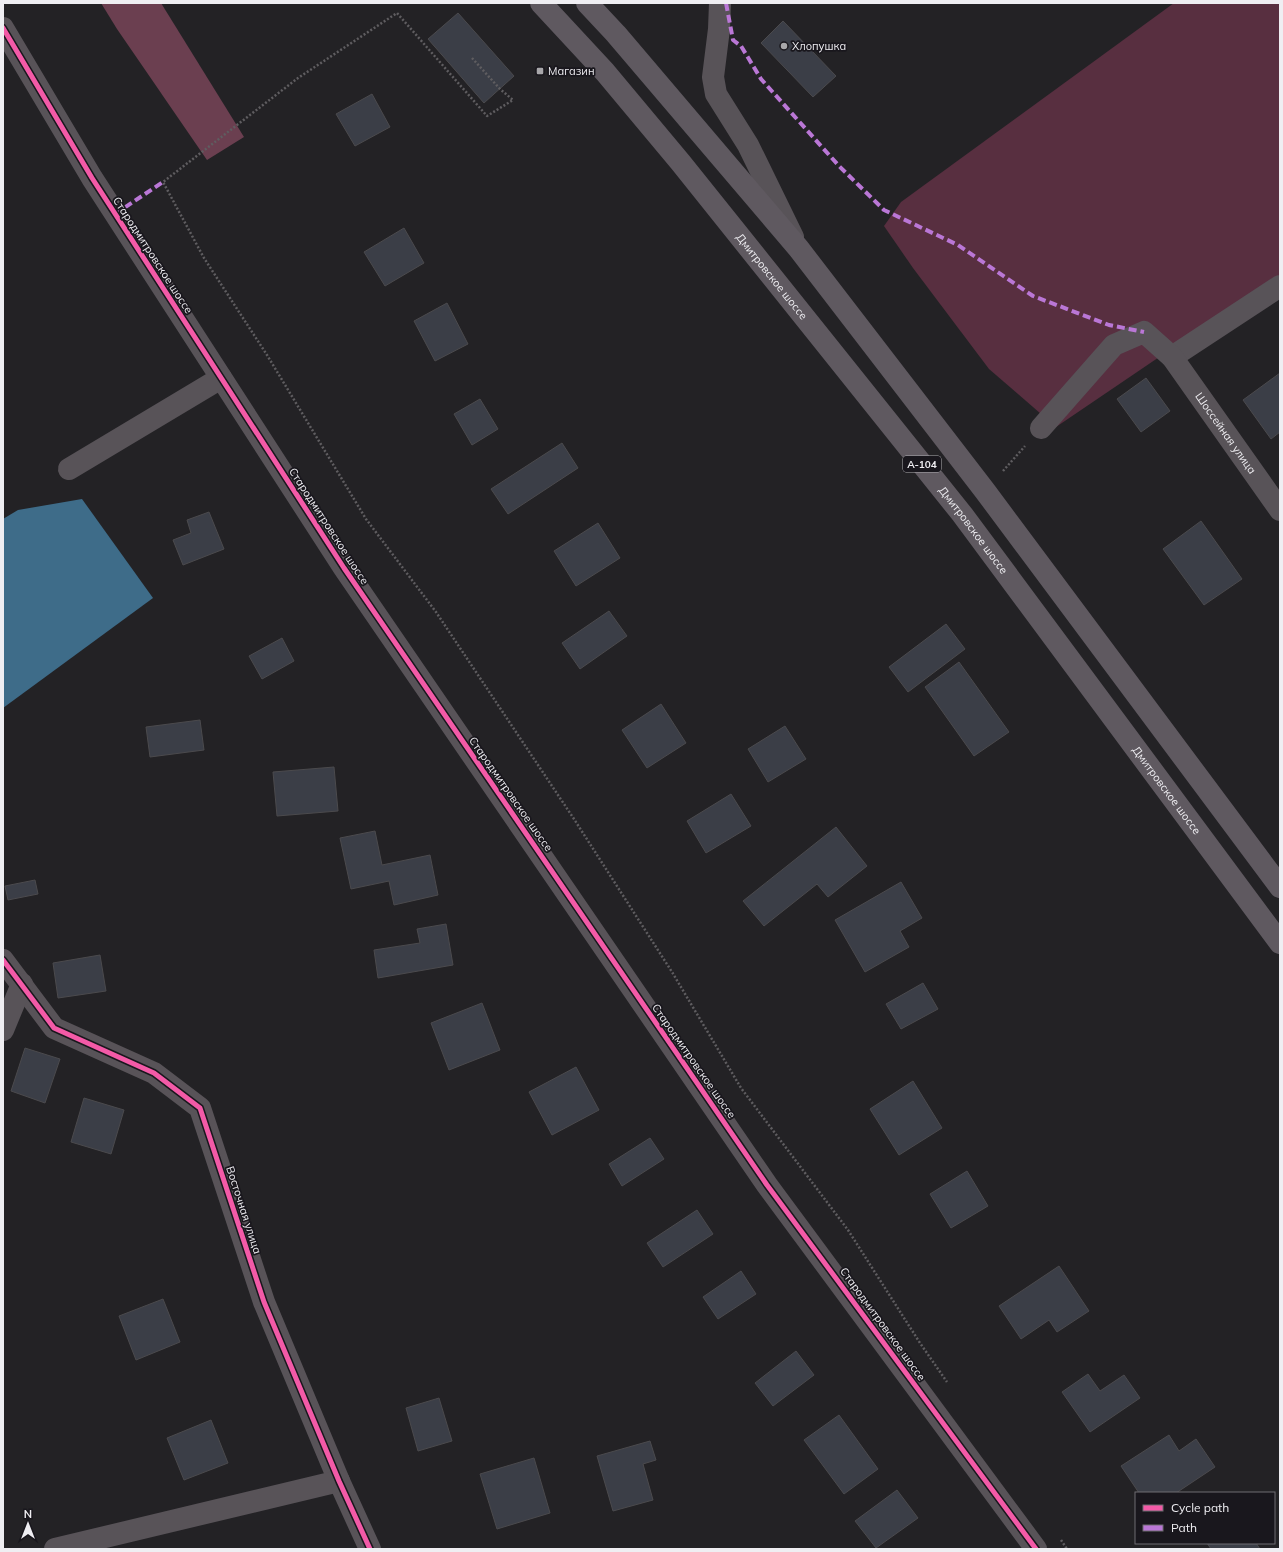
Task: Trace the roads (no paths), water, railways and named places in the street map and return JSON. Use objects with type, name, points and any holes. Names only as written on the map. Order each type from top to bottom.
[{"type":"highway","name":"Дмитровское шоссе","points":[[542,3],[605,72],[676,157],[962,514],[1280,943]]},
{"type":"highway","name":"А-104","points":[[587,3],[616,34],[799,249],[985,491],[1280,887]]},
{"type":"street","points":[[720,3],[719,29],[713,77],[716,94],[748,145],[799,249]]},
{"type":"street","name":"Стародмитровское шоссе","points":[[3,28],[92,178],[344,568],[768,1185],[1036,1549]]},
{"type":"street","points":[[1172,357],[1280,286]]},
{"type":"street","name":"Шоссейная улица","points":[[1041,428],[1114,345],[1144,332],[1172,357],[1280,510]]},
{"type":"street","points":[[69,469],[221,378]]},
{"type":"street","name":"Восточная улица","points":[[3,960],[54,1028],[154,1073],[200,1108],[264,1302],[339,1481],[370,1549]]},
{"type":"street","points":[[3,1030],[22,984]]},
{"type":"street","points":[[55,1549],[339,1481]]},
{"type":"water","points":[[82,499],[153,598],[3,708],[3,519],[18,510]]},
{"type":"place","name":"Хлопушка","points":[[784,46]]},
{"type":"place","name":"Магазин","points":[[540,71]]}]
